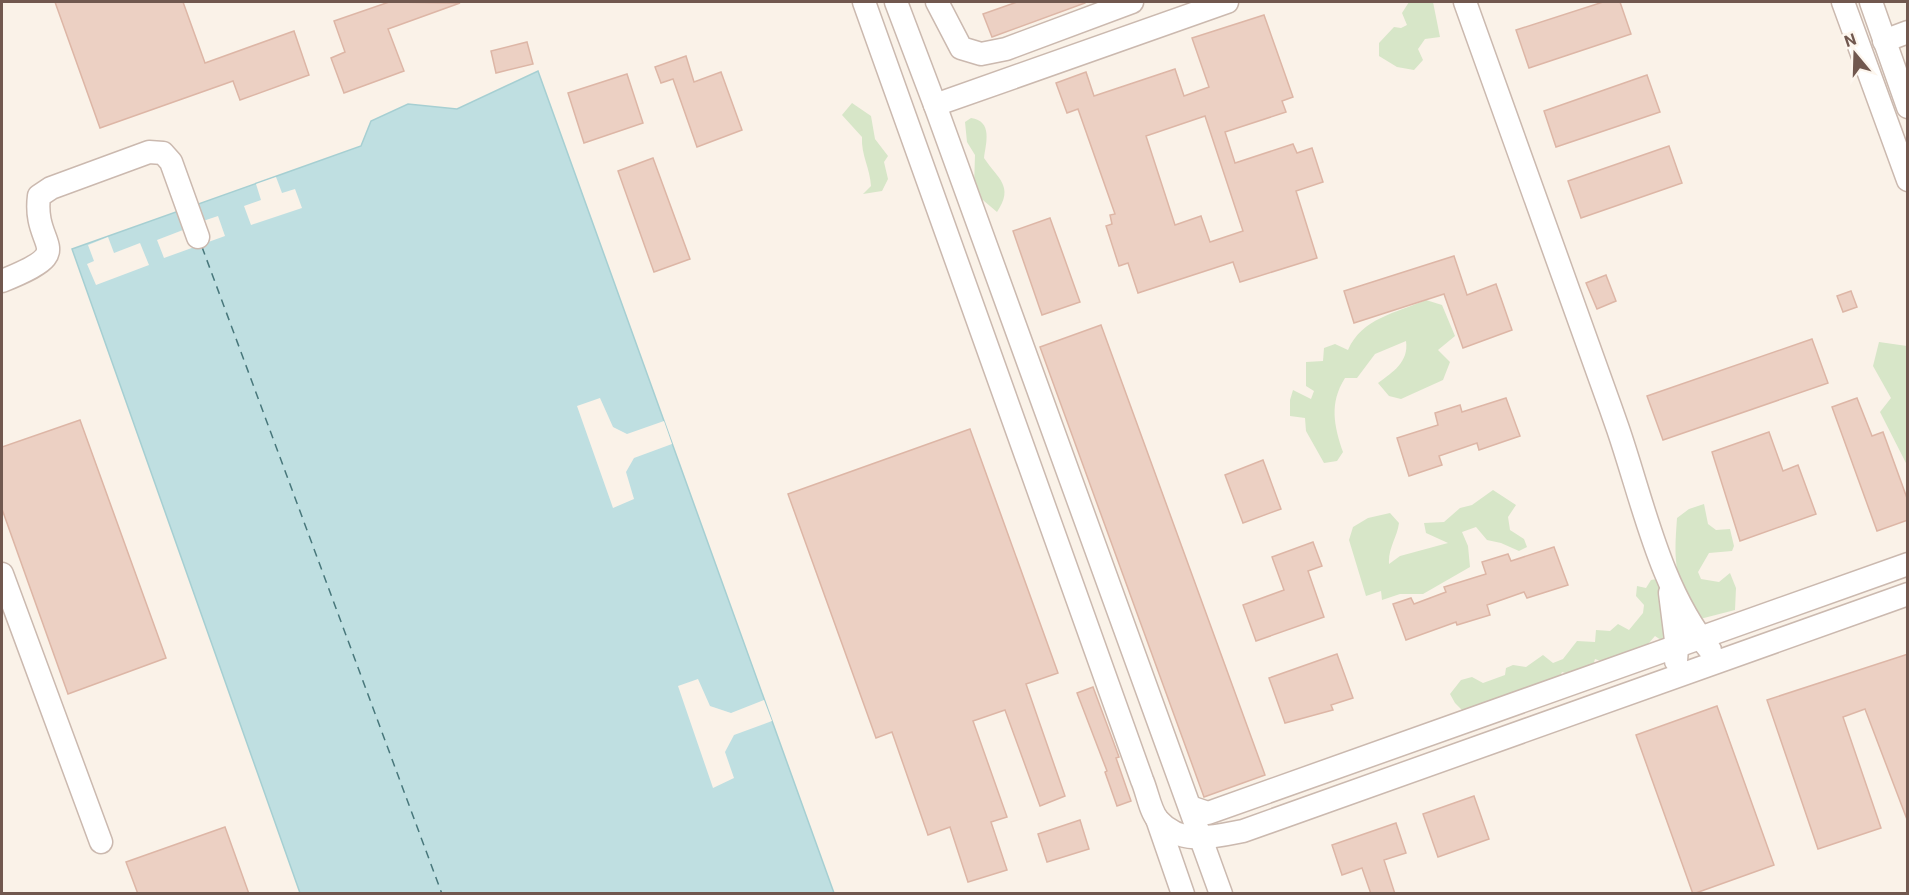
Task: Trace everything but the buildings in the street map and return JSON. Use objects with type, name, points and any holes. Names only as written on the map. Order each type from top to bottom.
[{"type":"lane","points":[[864,2],[1183,894]]},
{"type":"lane","points":[[896,2],[1221,894]]},
{"type":"lane","points":[[937,2],[960,48],[981,54],[1006,49],[1132,2]]},
{"type":"lane","points":[[935,105],[1227,2]]},
{"type":"lane","points":[[1465,2],[1618,429],[1667,576],[1701,639],[1719,660]]},
{"type":"lane","points":[[1844,2],[1908,180]]},
{"type":"lane","points":[[1871,2],[1908,107]]},
{"type":"lane","points":[[1884,41],[1908,32]]},
{"type":"lane","points":[[2,281],[35,268],[45,259],[49,247],[37,208],[39,196],[51,188],[149,152],[163,153],[171,162],[198,237]]},
{"type":"lane","points":[[1173,864],[1175,842],[1195,823],[1908,564]]},
{"type":"lane","points":[[2,574],[101,842]]},
{"type":"lane","points":[[1667,576],[1677,648],[1675,676]]},
{"type":"lane","points":[[1157,819],[1243,831],[1908,594]]},
{"type":"green space","points":[[1409,2],[1433,2],[1440,37],[1425,39],[1418,49],[1423,60],[1414,70],[1397,67],[1379,56],[1379,43],[1394,27],[1401,28],[1407,25],[1402,13]]},
{"type":"green space","points":[[852,103],[871,116],[875,139],[888,156],[884,162],[888,179],[882,191],[863,194],[871,186],[862,137],[842,115]]},
{"type":"green space","points":[[971,118],[983,123],[987,134],[984,158],[999,177],[1004,189],[1002,203],[997,212],[977,195],[974,187],[975,155],[967,142],[965,122]]},
{"type":"green space","points":[[1426,300],[1442,305],[1455,336],[1438,350],[1450,362],[1443,380],[1401,399],[1389,396],[1378,383],[1399,366],[1405,355],[1406,341],[1375,354],[1357,378],[1345,378],[1340,387],[1335,406],[1335,424],[1343,452],[1337,461],[1324,463],[1306,431],[1305,418],[1290,416],[1290,400],[1293,390],[1311,399],[1314,391],[1306,386],[1306,362],[1323,361],[1324,348],[1335,344],[1348,350],[1354,339],[1371,324]]},
{"type":"green space","points":[[1879,342],[1907,346],[1907,465],[1880,412],[1891,398],[1873,366]]},
{"type":"green space","points":[[1493,490],[1516,505],[1508,517],[1510,530],[1524,539],[1527,547],[1519,551],[1487,540],[1476,527],[1462,532],[1468,546],[1470,567],[1423,594],[1400,594],[1382,600],[1381,591],[1366,596],[1349,540],[1353,527],[1368,518],[1390,513],[1399,523],[1389,564],[1400,556],[1448,543],[1426,533],[1424,523],[1444,522],[1460,508],[1472,505]]},
{"type":"green space","points":[[1704,504],[1708,524],[1716,530],[1730,529],[1734,546],[1732,551],[1709,553],[1698,572],[1701,579],[1719,582],[1730,573],[1736,588],[1735,610],[1700,619],[1681,586],[1676,557],[1676,539],[1677,518],[1689,509]]},
{"type":"green space","points":[[1662,578],[1670,636],[1664,642],[1655,636],[1642,651],[1609,664],[1595,659],[1592,669],[1577,677],[1562,672],[1558,682],[1467,715],[1455,703],[1450,694],[1461,680],[1472,677],[1483,683],[1505,675],[1506,668],[1513,665],[1526,667],[1543,655],[1553,663],[1563,659],[1577,641],[1595,642],[1596,630],[1610,631],[1618,624],[1629,630],[1643,613],[1644,605],[1636,596],[1637,586],[1646,588],[1651,580]]},
{"type":"water","points":[[538,71],[834,893],[300,893],[72,249],[361,146],[371,121],[408,104],[457,109]]},
{"type":"pier","points":[[276,177],[282,193],[295,189],[302,208],[251,225],[244,206],[261,200],[256,184]]},
{"type":"pier","points":[[197,205],[203,221],[218,216],[225,236],[164,258],[157,240],[183,230],[177,213]]},
{"type":"pier","points":[[108,237],[114,253],[140,243],[149,265],[96,285],[87,264],[94,261],[88,245]]},
{"type":"pier","points":[[600,398],[613,427],[627,434],[664,421],[672,444],[634,458],[626,472],[634,499],[613,508],[577,406]]},
{"type":"pier","points":[[698,679],[710,706],[731,713],[764,700],[772,721],[734,735],[725,752],[734,778],[713,788],[678,686]]},
{"type":"ferry route","points":[[202,247],[442,894]]}]
